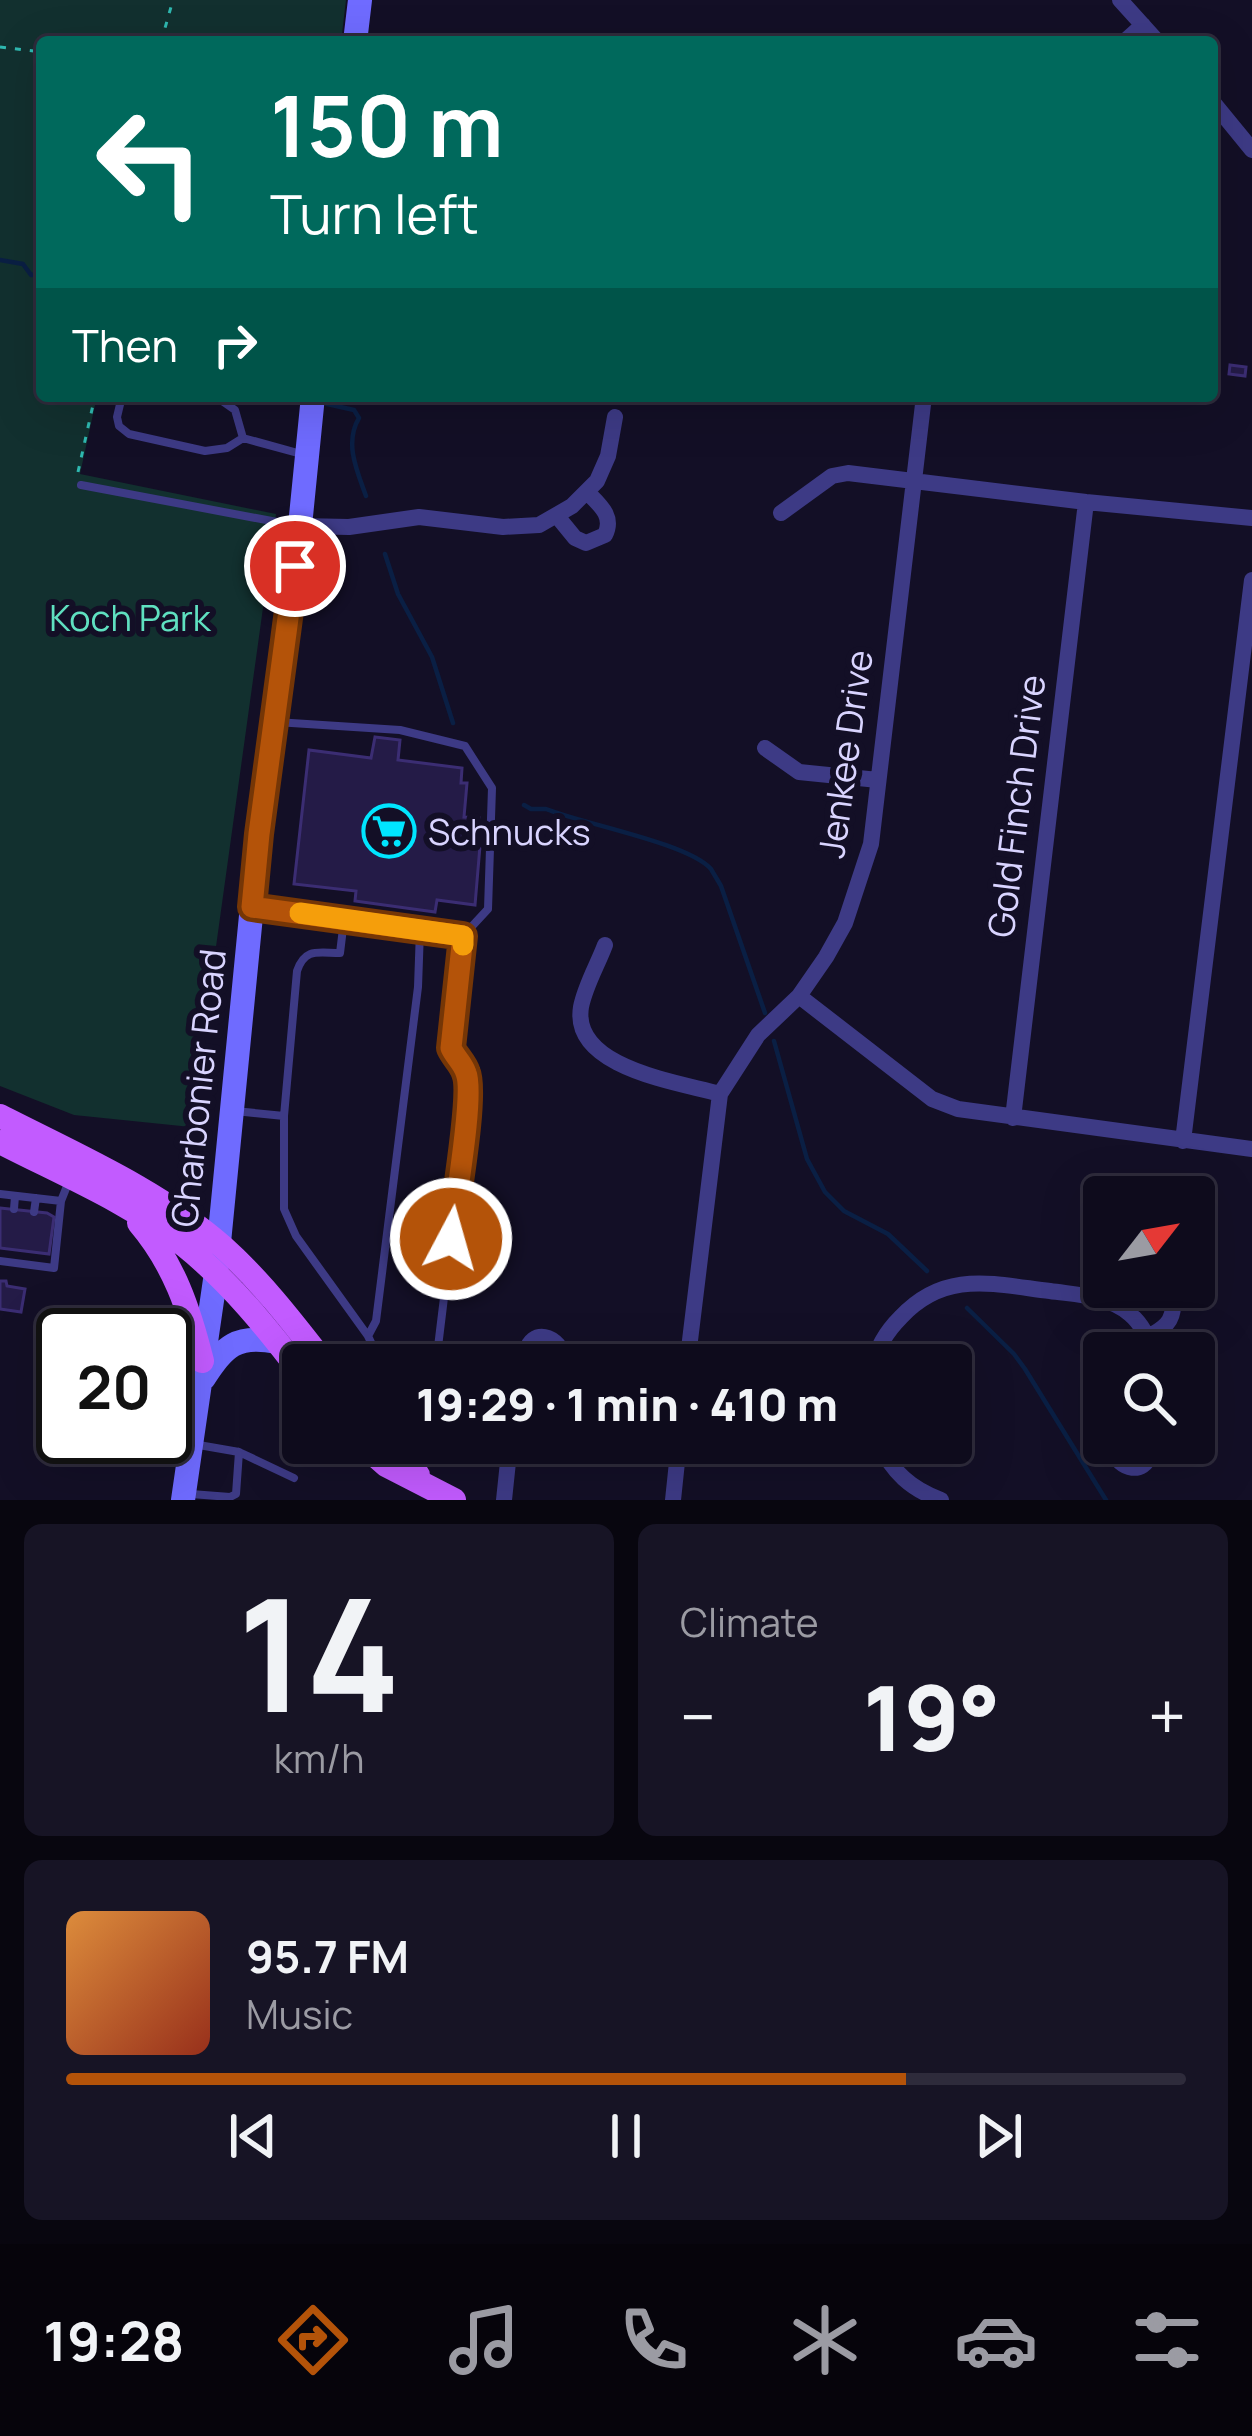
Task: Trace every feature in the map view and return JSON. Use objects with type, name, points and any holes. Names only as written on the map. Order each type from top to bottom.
[{"type":"main road","points":[[356,36],[360,0]]},
{"type":"main road","name":"Charbonier Road","points":[[192,1431],[216,1273],[252,907],[313,402]]},
{"type":"main road","points":[[0,1116],[144,1190],[219,1244],[249,1271],[310,1344]]},
{"type":"main road","points":[[0,1142],[65,1190],[126,1207],[182,1244],[238,1294],[282,1348]]},
{"type":"main road","points":[[126,1207],[175,1275],[192,1321],[201,1373]]},
{"type":"main road","points":[[201,1373],[230,1346],[256,1338],[277,1342]]},
{"type":"main road","name":"Charbonier Road","points":[[183,1496],[187,1464]]},
{"type":"main road","points":[[385,1464],[418,1491],[454,1500]]},
{"type":"main road","points":[[403,1464],[418,1491]]},
{"type":"street","points":[[1120,0],[1153,36]]},
{"type":"street","points":[[1131,36],[1143,25]]},
{"type":"street","points":[[1218,108],[1252,150]]},
{"type":"street","name":"Jenkee Drive","points":[[690,1344],[720,1094],[758,1035],[799,996],[826,957],[859,887],[871,844],[923,402]]},
{"type":"street","points":[[300,526],[349,527],[419,518],[538,525],[588,493],[608,456],[615,417]]},
{"type":"street","points":[[781,513],[832,476],[848,472],[1252,518]]},
{"type":"street","points":[[557,517],[575,538],[586,543],[605,535],[608,517],[588,493]]},
{"type":"street","name":"Gold Finch Drive","points":[[1013,1118],[1086,502]]},
{"type":"street","points":[[1183,1141],[1252,580]]},
{"type":"street","points":[[765,748],[800,772],[878,780]]},
{"type":"street","points":[[605,945],[581,1008],[589,1043],[621,1066],[720,1094]]},
{"type":"street","points":[[799,996],[932,1099],[958,1109],[1252,1149]]},
{"type":"street","points":[[881,1344],[891,1327],[926,1294],[978,1282],[1106,1300],[1126,1311],[1142,1332]]},
{"type":"street","points":[[1126,1311],[1143,1296],[1165,1295],[1173,1302],[1174,1314],[1163,1332]]},
{"type":"street","points":[[529,1344],[535,1337],[548,1336],[557,1344]]},
{"type":"street","points":[[503,1500],[508,1464]]},
{"type":"street","points":[[673,1500],[677,1464]]},
{"type":"street","points":[[892,1464],[916,1490],[941,1500]]},
{"type":"lane","points":[[121,402],[119,427],[129,434],[205,451],[227,448],[243,438],[307,455]]},
{"type":"lane","points":[[224,402],[235,410],[243,438]]},
{"type":"lane","points":[[81,485],[300,526]]},
{"type":"lane","points":[[274,722],[400,730],[465,746],[492,788],[488,910],[463,936],[451,1048],[468,1079],[467,1108],[439,1344]]},
{"type":"lane","points":[[252,907],[463,936]]},
{"type":"lane","points":[[344,920],[340,953],[310,953],[301,958],[297,970],[284,1116],[284,1209],[296,1236],[372,1344]]},
{"type":"lane","points":[[368,1336],[376,1321],[418,987],[420,930]]},
{"type":"lane","points":[[233,1111],[284,1116]]},
{"type":"lane","points":[[0,1194],[36,1198],[65,1190],[54,1268],[4,1262],[9,1249]]},
{"type":"lane","points":[[14,1209],[15,1196]]},
{"type":"lane","points":[[34,1212],[36,1198]]},
{"type":"lane","points":[[28,1265],[29,1251]]},
{"type":"lane","points":[[192,1444],[239,1452],[294,1478]]},
{"type":"lane","points":[[183,1496],[230,1498],[236,1494],[239,1452]]},
{"type":"path","points":[[163,36],[173,0]]},
{"type":"path","points":[[0,47],[36,51]]},
{"type":"path","points":[[81,485],[78,474],[93,402]]},
{"type":"green space","name":"Koch Park","points":[[0,0],[346,0],[342,36],[36,36],[36,402],[96,402],[80,474],[276,514],[191,1127],[74,1115],[0,1086]]},
{"type":"building","points":[[1230,365],[1246,367],[1245,376],[1229,374]]},
{"type":"building","name":"Schnucks","points":[[375,737],[400,740],[398,760],[462,768],[461,783],[467,783],[464,817],[479,818],[475,905],[437,900],[435,912],[355,901],[356,891],[294,884],[309,750],[371,758]]},
{"type":"building","points":[[0,1208],[54,1217],[49,1254],[0,1248]]},
{"type":"building","points":[[0,1281],[25,1289],[21,1312],[0,1309]]},
{"type":"waterway","points":[[0,260],[23,264],[36,275]]},
{"type":"waterway","points":[[327,404],[354,410],[359,418],[352,447],[366,496]]},
{"type":"waterway","points":[[385,554],[398,594],[432,657],[453,723]]},
{"type":"waterway","points":[[524,805],[658,843],[711,869],[765,1013]]},
{"type":"waterway","points":[[774,1041],[807,1159],[825,1192],[844,1211],[888,1234],[927,1271]]},
{"type":"waterway","points":[[967,1308],[1025,1369],[1106,1500]]},
{"type":"slow traffic","points":[[300,913],[463,936],[463,945]]},
{"type":"place","name":"Schnucks","points":[[389,831]]},
{"type":"route","points":[[295,566],[252,907],[463,936],[451,1048],[468,1079],[467,1108],[451,1239]]}]
